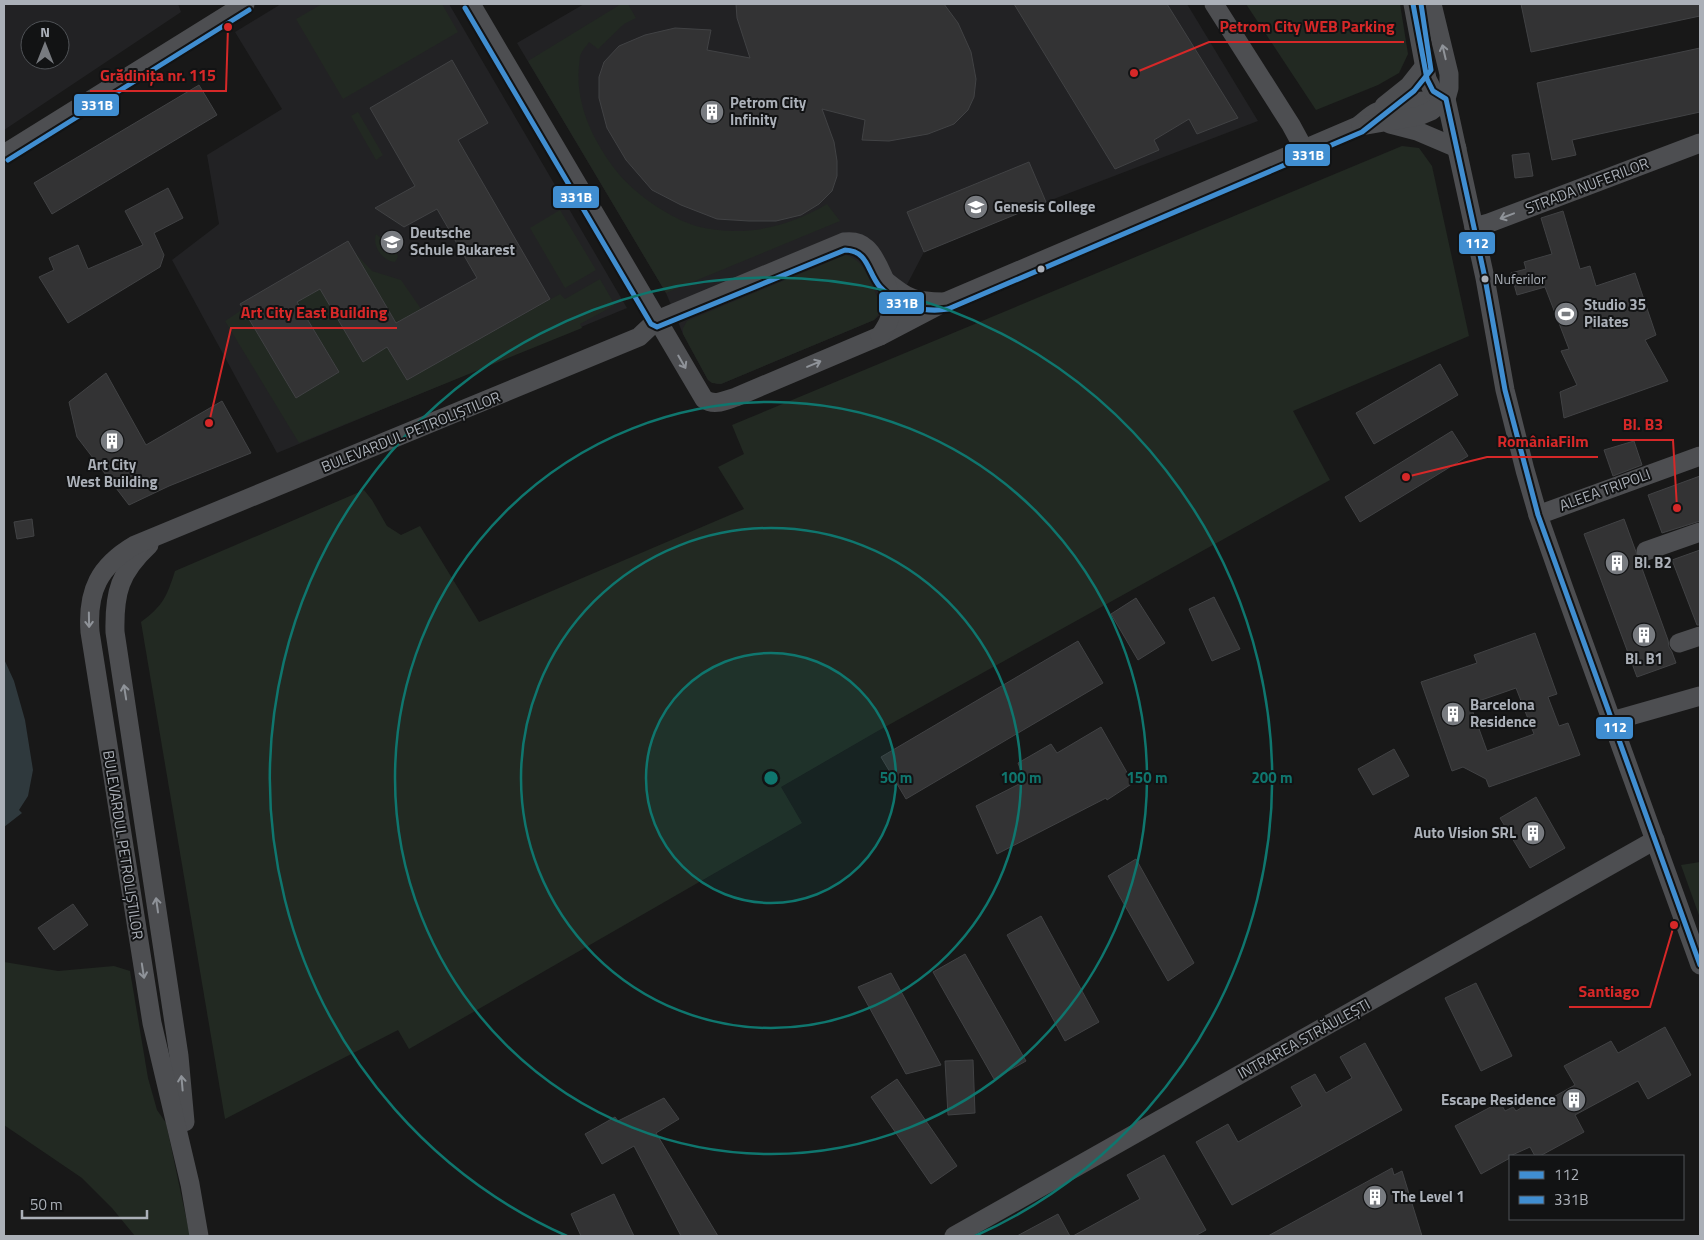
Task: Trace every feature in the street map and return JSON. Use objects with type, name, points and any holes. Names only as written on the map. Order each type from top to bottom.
[{"type":"street","points":[[4,154],[245,4]]},
{"type":"street","points":[[471,4],[657,320]]},
{"type":"street","points":[[1214,4],[1291,125],[1304,149]]},
{"type":"street","points":[[1413,4],[1427,78],[1433,91],[1446,99]]},
{"type":"street","points":[[1432,4],[1449,74],[1449,88],[1446,99],[1485,278],[1514,430],[1538,515],[1700,966]]},
{"type":"street","points":[[1424,67],[1380,118],[1457,148]]},
{"type":"street","name":"BULEVARDUL PETROLIȘTILOR","points":[[657,320],[704,399],[710,403],[736,398],[880,336],[945,302],[1380,118],[1400,104],[1446,99]]},
{"type":"street","name":"STRADA NUFERILOR","points":[[1474,227],[1700,143]]},
{"type":"street","name":"BULEVARDUL PETROLIȘTILOR","points":[[199,1236],[190,1184],[152,1023],[105,732],[90,632],[89,605],[92,592],[99,578],[113,560],[135,546],[159,535],[639,336],[657,320],[844,242],[852,241],[867,248],[886,281],[892,305],[890,320],[880,336]]},
{"type":"street","name":"BULEVARDUL PETROLIȘTILOR","points":[[886,281],[907,298],[927,302],[945,302]]},
{"type":"street","name":"ALEEA TRIPOLI","points":[[1538,515],[1700,456]]},
{"type":"street","points":[[1646,551],[1700,532]]},
{"type":"street","name":"BULEVARDUL PETROLIȘTILOR","points":[[159,535],[134,559],[121,582],[115,614],[115,632],[179,1056],[190,1184]]},
{"type":"street","points":[[92,592],[121,582]]},
{"type":"street","points":[[1679,643],[1700,636]]},
{"type":"street","points":[[1612,721],[1700,696]]},
{"type":"street","points":[[105,732],[131,728]]},
{"type":"street","name":"INTRAREA STRĂULEȘTI","points":[[954,1236],[1655,840]]},
{"type":"shaded area","points":[[4,4],[178,4],[181,12],[4,130]]},
{"type":"shaded area","name":"Deutsche Schule Bukarest","points":[[281,4],[449,4],[627,308],[277,453],[172,260],[219,224],[207,155],[282,109],[235,32]]},
{"type":"shaded area","points":[[322,4],[442,4],[458,32],[343,99],[296,19]]},
{"type":"shaded area","points":[[584,4],[1187,4],[1258,121],[1046,202],[1029,163],[907,212],[924,252],[900,298],[874,320],[721,384],[717,384],[708,380],[683,334],[666,293],[517,43]]},
{"type":"shaded area","points":[[621,4],[628,4],[636,18],[624,24],[598,49],[589,42],[580,57],[579,81],[583,109],[588,123],[601,149],[625,181],[643,197],[664,211],[696,226],[730,231],[747,231],[780,225],[827,204],[840,221],[666,293],[528,61]]},
{"type":"shaded area","points":[[1246,4],[1400,4],[1408,54],[1399,73],[1378,85],[1316,110]]},
{"type":"shaded area","points":[[358,112],[383,155],[376,160],[351,116]]},
{"type":"shaded area","points":[[1402,146],[1419,148],[1432,166],[1469,336],[1293,411],[1330,480],[876,732],[781,787],[802,823],[409,1049],[398,1030],[225,1119],[141,622],[163,600],[175,571],[364,490],[387,526],[401,535],[420,526],[479,622],[744,509],[718,467],[744,454],[732,425]]},
{"type":"shaded area","points":[[560,210],[596,270],[565,288],[530,228]]},
{"type":"shaded area","points":[[376,234],[395,249],[398,257],[395,262],[386,259],[379,252],[375,243]]},
{"type":"shaded area","points":[[355,253],[372,271],[401,280],[421,309],[396,323]]},
{"type":"shaded area","points":[[845,255],[858,261],[870,280],[880,306],[879,313],[874,320],[721,384],[712,383],[708,380],[683,334],[683,328],[687,321]]},
{"type":"shaded area","points":[[600,279],[615,305],[580,324],[582,328],[299,443],[225,321],[243,309],[296,398],[339,372],[297,302],[320,289],[363,361],[387,347],[407,380],[560,294],[565,299]]},
{"type":"shaded area","points":[[4,659],[14,681],[25,720],[33,770],[28,796],[19,810],[22,813],[4,827]]},
{"type":"shaded area","points":[[1700,862],[1700,918],[1681,865]]},
{"type":"shaded area","points":[[4,962],[58,971],[114,966],[130,971],[148,1078],[157,1110],[166,1123],[190,1236],[135,1236],[112,1208],[82,1178],[4,1125]]},
{"type":"building","name":"Petrom City Infinity","points":[[736,4],[944,4],[958,23],[971,52],[976,79],[974,97],[968,110],[954,124],[928,134],[889,141],[862,140],[865,120],[822,109],[834,142],[837,176],[832,191],[819,204],[801,215],[776,221],[717,219],[681,205],[652,190],[626,160],[607,128],[599,98],[599,77],[604,62],[619,46],[645,35],[675,28],[711,30],[707,50],[750,58],[737,18]]},
{"type":"building","points":[[1014,4],[1167,4],[1238,118],[1197,134],[1189,119],[1154,140],[1159,150],[1115,169]]},
{"type":"building","points":[[1521,4],[1700,4],[1700,16],[1531,52]]},
{"type":"building","points":[[1700,48],[1700,112],[1572,140],[1576,155],[1552,160],[1537,83]]},
{"type":"building","points":[[452,60],[488,123],[458,140],[550,299],[407,380],[387,347],[363,362],[320,289],[297,302],[339,372],[296,398],[240,304],[348,241],[396,323],[477,278],[437,209],[404,227],[375,208],[415,186],[370,108]]},
{"type":"building","points":[[199,85],[217,115],[52,214],[34,183]]},
{"type":"building","points":[[1529,153],[1533,176],[1515,178],[1512,155]]},
{"type":"building","name":"Genesis College","points":[[1029,162],[1046,202],[924,252],[907,212]]},
{"type":"building","points":[[168,188],[183,218],[154,233],[164,255],[160,267],[68,323],[39,277],[54,270],[49,258],[78,245],[88,269],[143,245],[125,211]]},
{"type":"building","points":[[1563,211],[1580,269],[1590,266],[1596,286],[1635,273],[1656,335],[1645,340],[1668,381],[1564,418],[1560,392],[1577,385],[1561,351],[1569,349],[1545,287],[1517,295],[1511,273],[1526,269],[1524,262],[1552,254],[1541,218]]},
{"type":"building","points":[[1440,364],[1458,395],[1374,444],[1356,413]]},
{"type":"building","points":[[106,373],[146,445],[222,401],[251,453],[169,486],[129,505],[77,437],[69,402]]},
{"type":"building","points":[[1452,431],[1468,456],[1360,522],[1345,497]]},
{"type":"building","points":[[1634,441],[1642,465],[1613,476],[1604,450]]},
{"type":"building","points":[[1700,476],[1700,521],[1662,533],[1648,495]]},
{"type":"building","points":[[32,519],[34,536],[17,539],[14,522]]},
{"type":"building","points":[[1624,519],[1676,663],[1637,677],[1584,534]]},
{"type":"building","points":[[1700,550],[1700,625],[1697,625],[1672,560]]},
{"type":"building","points":[[1214,597],[1240,649],[1212,661],[1189,609]]},
{"type":"building","points":[[1136,598],[1165,643],[1138,660],[1111,614]]},
{"type":"building","name":"Barcelona Residence","points":[[1535,633],[1557,694],[1548,697],[1559,726],[1568,723],[1580,755],[1489,787],[1486,779],[1463,767],[1452,771],[1421,682],[1477,663],[1474,655]],"holes":[[[1516,688],[1534,734],[1487,751],[1470,704]]]},
{"type":"building","points":[[1078,641],[1103,683],[906,799],[881,757]]},
{"type":"building","points":[[1101,727],[1133,783],[1107,800],[1106,798],[997,854],[976,806],[1025,781],[1018,763],[1051,744],[1057,753]]},
{"type":"building","points":[[1394,749],[1409,776],[1373,795],[1358,769]]},
{"type":"building","name":"Auto Vision SRL","points":[[1536,797],[1565,848],[1530,868],[1500,818]]},
{"type":"building","points":[[1136,859],[1194,963],[1168,981],[1108,876]]},
{"type":"building","points":[[73,904],[88,925],[54,950],[38,928]]},
{"type":"building","points":[[1041,916],[1099,1022],[1065,1041],[1007,935]]},
{"type":"building","points":[[965,954],[1026,1061],[994,1079],[933,972]]},
{"type":"building","points":[[891,973],[941,1065],[906,1074],[858,987]]},
{"type":"building","points":[[1476,983],[1512,1056],[1481,1071],[1445,998]]},
{"type":"building","name":"Escape Residence","points":[[1665,1027],[1691,1075],[1648,1099],[1638,1081],[1575,1115],[1584,1132],[1542,1155],[1534,1155],[1530,1147],[1509,1155],[1509,1159],[1481,1174],[1455,1126],[1500,1102],[1505,1111],[1513,1107],[1516,1111],[1538,1098],[1541,1104],[1575,1085],[1564,1066],[1611,1041],[1618,1053]]},
{"type":"building","points":[[1365,1043],[1402,1110],[1232,1205],[1196,1142],[1228,1124],[1238,1142],[1302,1106],[1291,1087],[1315,1074],[1326,1093],[1352,1078],[1340,1057]]},
{"type":"building","points":[[973,1060],[975,1113],[948,1115],[945,1061]]},
{"type":"building","points":[[897,1079],[957,1166],[931,1184],[871,1097]]},
{"type":"building","points":[[664,1098],[679,1119],[656,1133],[718,1236],[681,1236],[634,1146],[602,1164],[585,1134],[615,1117],[618,1121]]},
{"type":"building","points":[[1164,1155],[1206,1230],[1195,1236],[1073,1236],[1140,1199],[1127,1175]]},
{"type":"building","name":"The Level 1","points":[[1392,1168],[1394,1175],[1402,1171],[1422,1236],[1268,1236]]},
{"type":"building","points":[[614,1194],[634,1236],[581,1236],[571,1214]]},
{"type":"building","points":[[1058,1214],[1070,1236],[1017,1236]]},
{"type":"transit line","name":"112","points":[[1413,4],[1427,79],[1433,91],[1446,99],[1485,278],[1505,390],[1538,515],[1700,965]]},
{"type":"transit line","name":"331B","points":[[465,8],[651,324],[657,327],[845,250],[859,254],[867,263],[880,287],[894,299],[920,309],[948,309],[1362,132],[1414,91],[1431,70],[1421,4]]},
{"type":"transit line","name":"331B","points":[[8,160],[249,10]]},
{"type":"place","name":"Grădinița nr. 115","points":[[228,27]]},
{"type":"place","name":"Petrom City WEB Parking","points":[[1134,73]]},
{"type":"place","name":"Petrom City Infinity","points":[[712,112]]},
{"type":"place","name":"Genesis College","points":[[976,207]]},
{"type":"place","name":"Deutsche Schule Bukarest","points":[[392,242]]},
{"type":"place","name":"Nuferilor","points":[[1485,279]]},
{"type":"place","name":"Studio 35 Pilates","points":[[1566,314]]},
{"type":"place","name":"Art City East Building","points":[[209,423]]},
{"type":"place","name":"Art City West Building","points":[[112,441]]},
{"type":"place","name":"RomâniaFilm","points":[[1406,477]]},
{"type":"place","name":"Bl. B3","points":[[1677,508]]},
{"type":"place","name":"Bl. B2","points":[[1617,563]]},
{"type":"place","name":"Bl. B1","points":[[1644,635]]},
{"type":"place","name":"Barcelona Residence","points":[[1453,714]]},
{"type":"place","name":"Auto Vision SRL","points":[[1533,833]]},
{"type":"place","name":"Santiago","points":[[1674,925]]},
{"type":"place","name":"Escape Residence","points":[[1574,1100]]},
{"type":"place","name":"The Level 1","points":[[1375,1197]]}]
